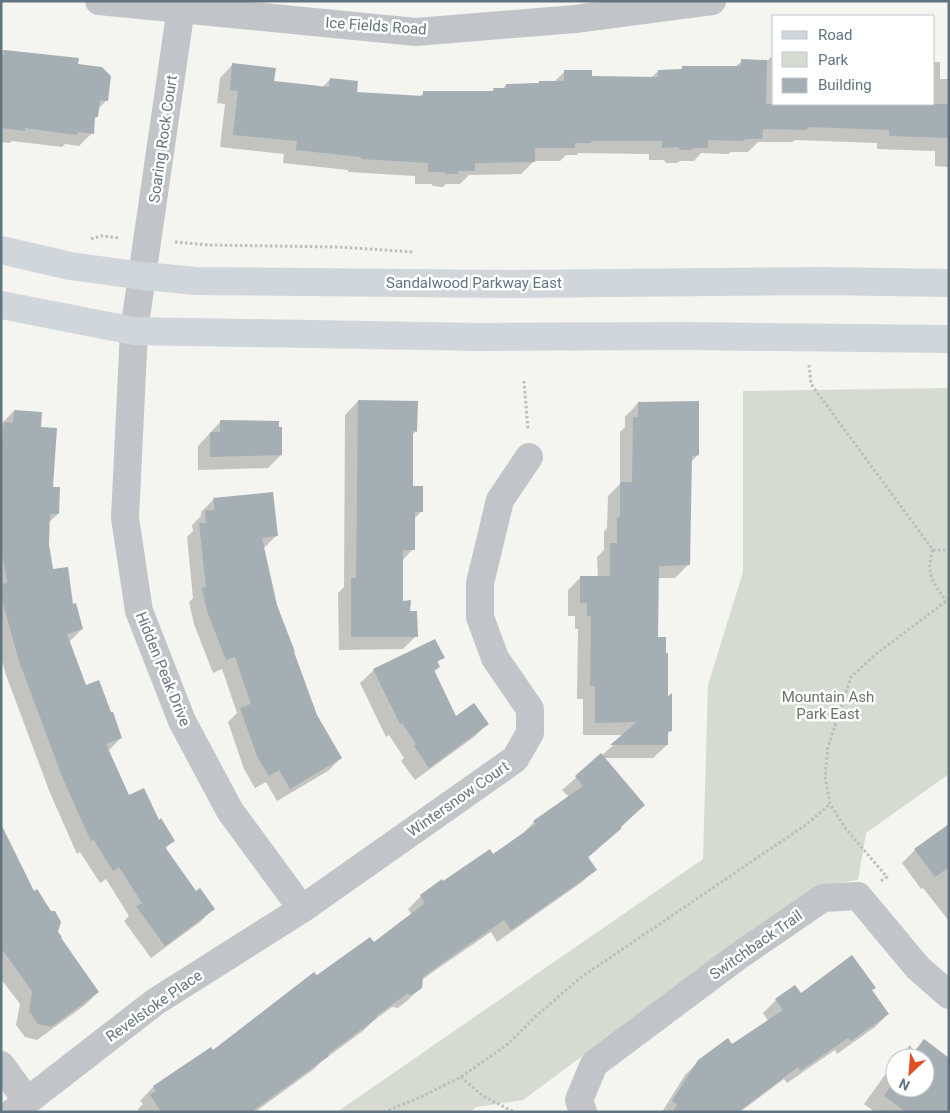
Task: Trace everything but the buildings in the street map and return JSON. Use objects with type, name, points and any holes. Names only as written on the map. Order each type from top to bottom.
[{"type":"main road","name":"Sandalwood Parkway East","points":[[1,250],[70,266],[143,276],[197,280],[510,284],[823,281],[949,283]]},
{"type":"main road","points":[[1,305],[134,331],[468,337],[949,338]]},
{"type":"street","name":"Ice Fields Road","points":[[99,1],[182,5],[416,32],[574,19],[712,1]]},
{"type":"street","name":"Soaring Rock Court","points":[[143,276],[182,5]]},
{"type":"street","name":"Hidden Peak Drive","points":[[143,276],[134,331],[125,518],[139,611],[182,721],[230,811],[302,909]]},
{"type":"street","name":"Wintersnow Court","points":[[302,909],[515,759],[530,733],[530,709],[495,658],[480,617],[480,583],[500,500],[529,457]]},
{"type":"street","points":[[858,896],[918,968],[949,995]]},
{"type":"street","name":"Switchback Trail","points":[[582,1112],[579,1100],[594,1064],[737,957],[823,898],[858,896]]},
{"type":"street","name":"Revelstoke Place","points":[[20,1106],[155,1002],[302,909]]},
{"type":"street","points":[[1,1065],[20,1106]]},
{"type":"path","points":[[806,337],[811,384],[934,550]]},
{"type":"path","points":[[524,381],[529,457]]},
{"type":"path","points":[[934,550],[949,550]]},
{"type":"path","points":[[858,896],[887,877],[846,829],[830,804],[825,776],[828,747],[851,677],[876,654],[947,600],[932,582],[929,571],[930,560],[934,550]]},
{"type":"path","points":[[384,1112],[461,1077],[508,1044],[536,1016],[580,978],[807,824],[830,804]]},
{"type":"path","points":[[461,1077],[483,1096],[514,1112]]},
{"type":"green space","name":"Mountain Ash Park East","points":[[949,388],[949,774],[866,833],[858,880],[816,887],[757,927],[523,1100],[476,1107],[470,1112],[337,1112],[703,859],[708,685],[743,572],[743,391]]}]
